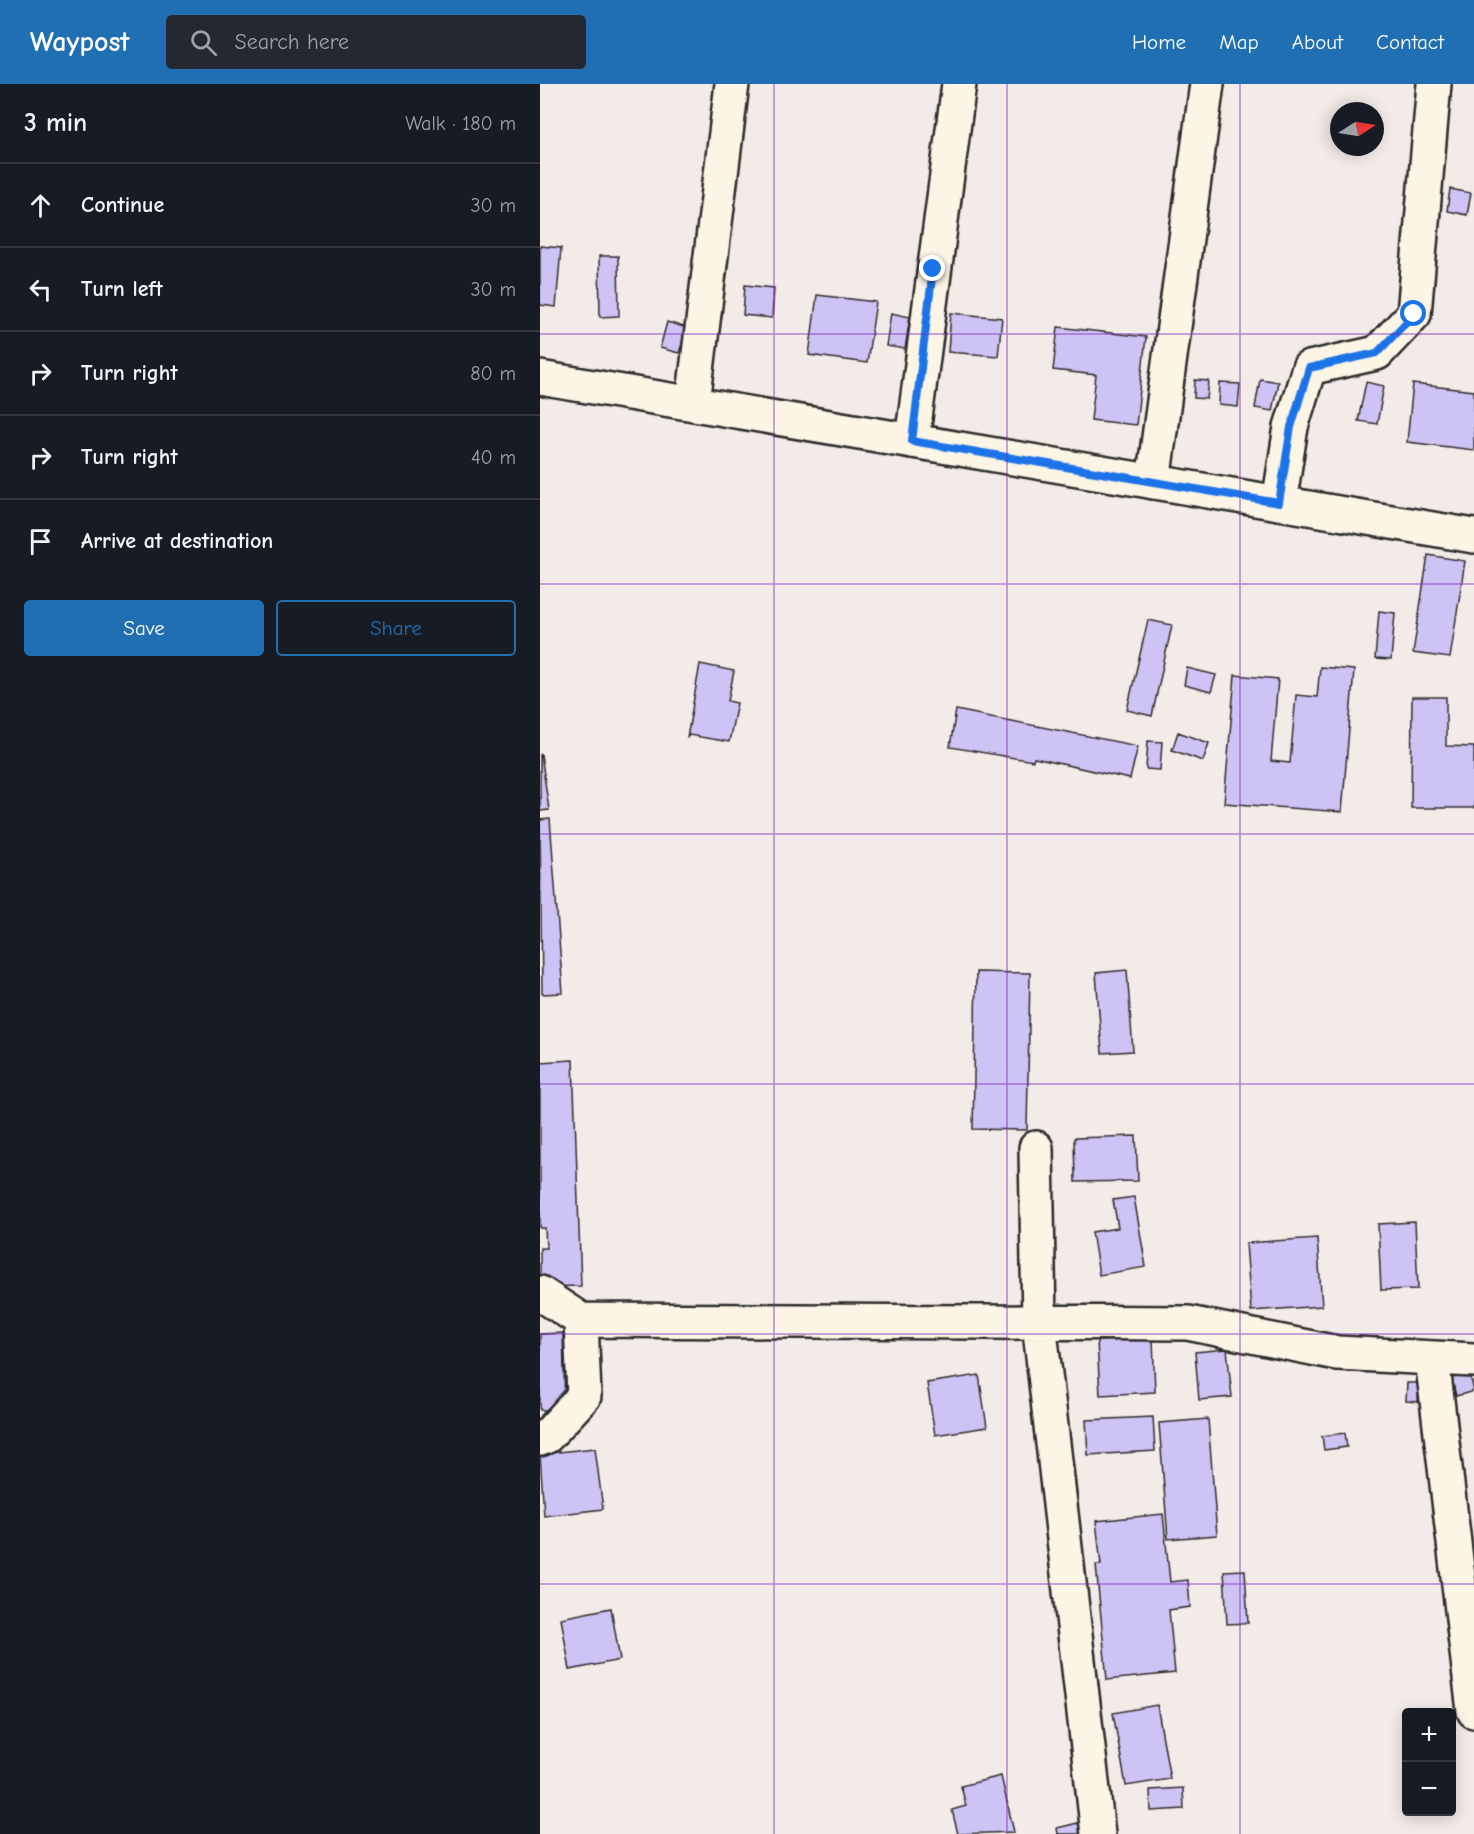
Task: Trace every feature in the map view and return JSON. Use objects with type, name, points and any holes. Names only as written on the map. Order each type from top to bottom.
[{"type":"street","points":[[693,403],[732,84]]},
{"type":"street","points":[[912,441],[959,84]]},
{"type":"street","points":[[1153,482],[1207,84]]},
{"type":"street","points":[[1279,503],[1291,427],[1309,368],[1377,353],[1414,314],[1434,84]]},
{"type":"street","points":[[540,378],[1474,536]]},
{"type":"street","points":[[1036,1148],[1039,1322],[1098,1834]]},
{"type":"street","points":[[540,1293],[581,1320],[1188,1323],[1337,1353],[1474,1360]]},
{"type":"street","points":[[540,1439],[547,1436],[584,1395],[581,1320]]},
{"type":"street","points":[[1432,1358],[1474,1711]]},
{"type":"building","points":[[1450,189],[1471,193],[1467,215],[1447,211]]},
{"type":"building","points":[[540,246],[561,248],[556,307],[540,305]]},
{"type":"building","points":[[599,256],[618,256],[619,316],[600,317]]},
{"type":"building","points":[[745,285],[774,288],[772,318],[743,315]]},
{"type":"building","points":[[817,295],[876,302],[867,363],[809,355]]},
{"type":"building","points":[[891,313],[910,317],[905,349],[886,346]]},
{"type":"building","points":[[951,313],[1002,318],[998,356],[948,352]]},
{"type":"building","points":[[667,322],[687,328],[679,353],[660,348]]},
{"type":"building","points":[[1058,327],[1146,337],[1136,425],[1091,420],[1096,375],[1053,370]]},
{"type":"building","points":[[1260,379],[1278,382],[1272,411],[1255,408]]},
{"type":"building","points":[[1195,380],[1209,381],[1207,399],[1194,398]]},
{"type":"building","points":[[1366,382],[1384,386],[1377,424],[1358,421]]},
{"type":"building","points":[[1220,383],[1240,384],[1238,407],[1219,405]]},
{"type":"building","points":[[1413,384],[1474,391],[1474,450],[1407,442]]},
{"type":"building","points":[[1428,555],[1465,561],[1450,658],[1413,653]]},
{"type":"building","points":[[1379,611],[1395,613],[1391,660],[1375,659]]},
{"type":"building","points":[[1148,620],[1172,625],[1152,716],[1127,710]]},
{"type":"building","points":[[700,664],[734,671],[728,701],[737,703],[729,742],[689,735],[687,738]]},
{"type":"building","points":[[1320,667],[1354,670],[1342,812],[1224,803],[1235,675],[1278,679],[1271,761],[1290,763],[1296,695],[1317,697]]},
{"type":"building","points":[[1187,668],[1216,675],[1211,692],[1184,685]]},
{"type":"building","points":[[1412,697],[1446,697],[1446,746],[1474,747],[1474,808],[1411,808]]},
{"type":"building","points":[[956,710],[1138,746],[1130,779],[1034,758],[1033,761],[950,747]]},
{"type":"building","points":[[1178,732],[1209,743],[1203,761],[1172,750]]},
{"type":"building","points":[[1148,741],[1162,742],[1160,770],[1146,769]]},
{"type":"building","points":[[540,755],[549,810],[540,811]]},
{"type":"building","points":[[550,819],[563,993],[542,994],[540,820]]},
{"type":"building","points":[[1127,970],[1133,1051],[1102,1053],[1096,973]]},
{"type":"building","points":[[976,972],[1030,973],[1027,1130],[973,1129]]},
{"type":"building","points":[[573,1060],[581,1286],[540,1287],[540,1248],[546,1248],[545,1228],[540,1228],[540,1062]]},
{"type":"building","points":[[1136,1136],[1138,1181],[1075,1182],[1074,1138]]},
{"type":"building","points":[[1134,1197],[1146,1267],[1099,1275],[1092,1232],[1118,1228],[1113,1200]]},
{"type":"building","points":[[1415,1222],[1418,1289],[1381,1290],[1378,1224]]},
{"type":"building","points":[[1317,1238],[1322,1306],[1251,1311],[1246,1243]]},
{"type":"building","points":[[563,1333],[565,1409],[540,1410],[540,1334]]},
{"type":"building","points":[[1153,1339],[1155,1392],[1100,1395],[1097,1341]]},
{"type":"building","points":[[1227,1349],[1232,1397],[1199,1400],[1195,1352]]},
{"type":"building","points":[[1469,1371],[1474,1391],[1456,1396],[1451,1376]]},
{"type":"building","points":[[979,1375],[987,1427],[935,1435],[927,1383]]},
{"type":"building","points":[[1407,1383],[1419,1383],[1418,1402],[1406,1401]]},
{"type":"building","points":[[1153,1417],[1155,1451],[1088,1455],[1086,1420]]},
{"type":"building","points":[[1208,1419],[1217,1535],[1168,1539],[1159,1423]]},
{"type":"building","points":[[1345,1433],[1347,1447],[1324,1450],[1322,1436]]},
{"type":"building","points":[[595,1448],[603,1509],[544,1516],[540,1454]]},
{"type":"building","points":[[1163,1514],[1170,1582],[1188,1580],[1190,1607],[1169,1610],[1175,1673],[1107,1680],[1096,1565],[1101,1565],[1096,1521]]},
{"type":"building","points":[[1245,1570],[1248,1623],[1227,1624],[1224,1571]]},
{"type":"building","points":[[611,1608],[620,1660],[570,1670],[561,1618]]},
{"type":"building","points":[[1157,1705],[1170,1779],[1126,1786],[1113,1713]]},
{"type":"building","points":[[1001,1776],[1014,1832],[958,1834],[952,1810],[966,1806],[961,1786]]},
{"type":"building","points":[[1183,1788],[1184,1809],[1151,1811],[1150,1790]]},
{"type":"building","points":[[1078,1823],[1081,1834],[1058,1834],[1057,1828]]},
{"type":"route","points":[[933,269],[912,441],[1279,503],[1291,427],[1309,368],[1377,353],[1414,314]]}]
